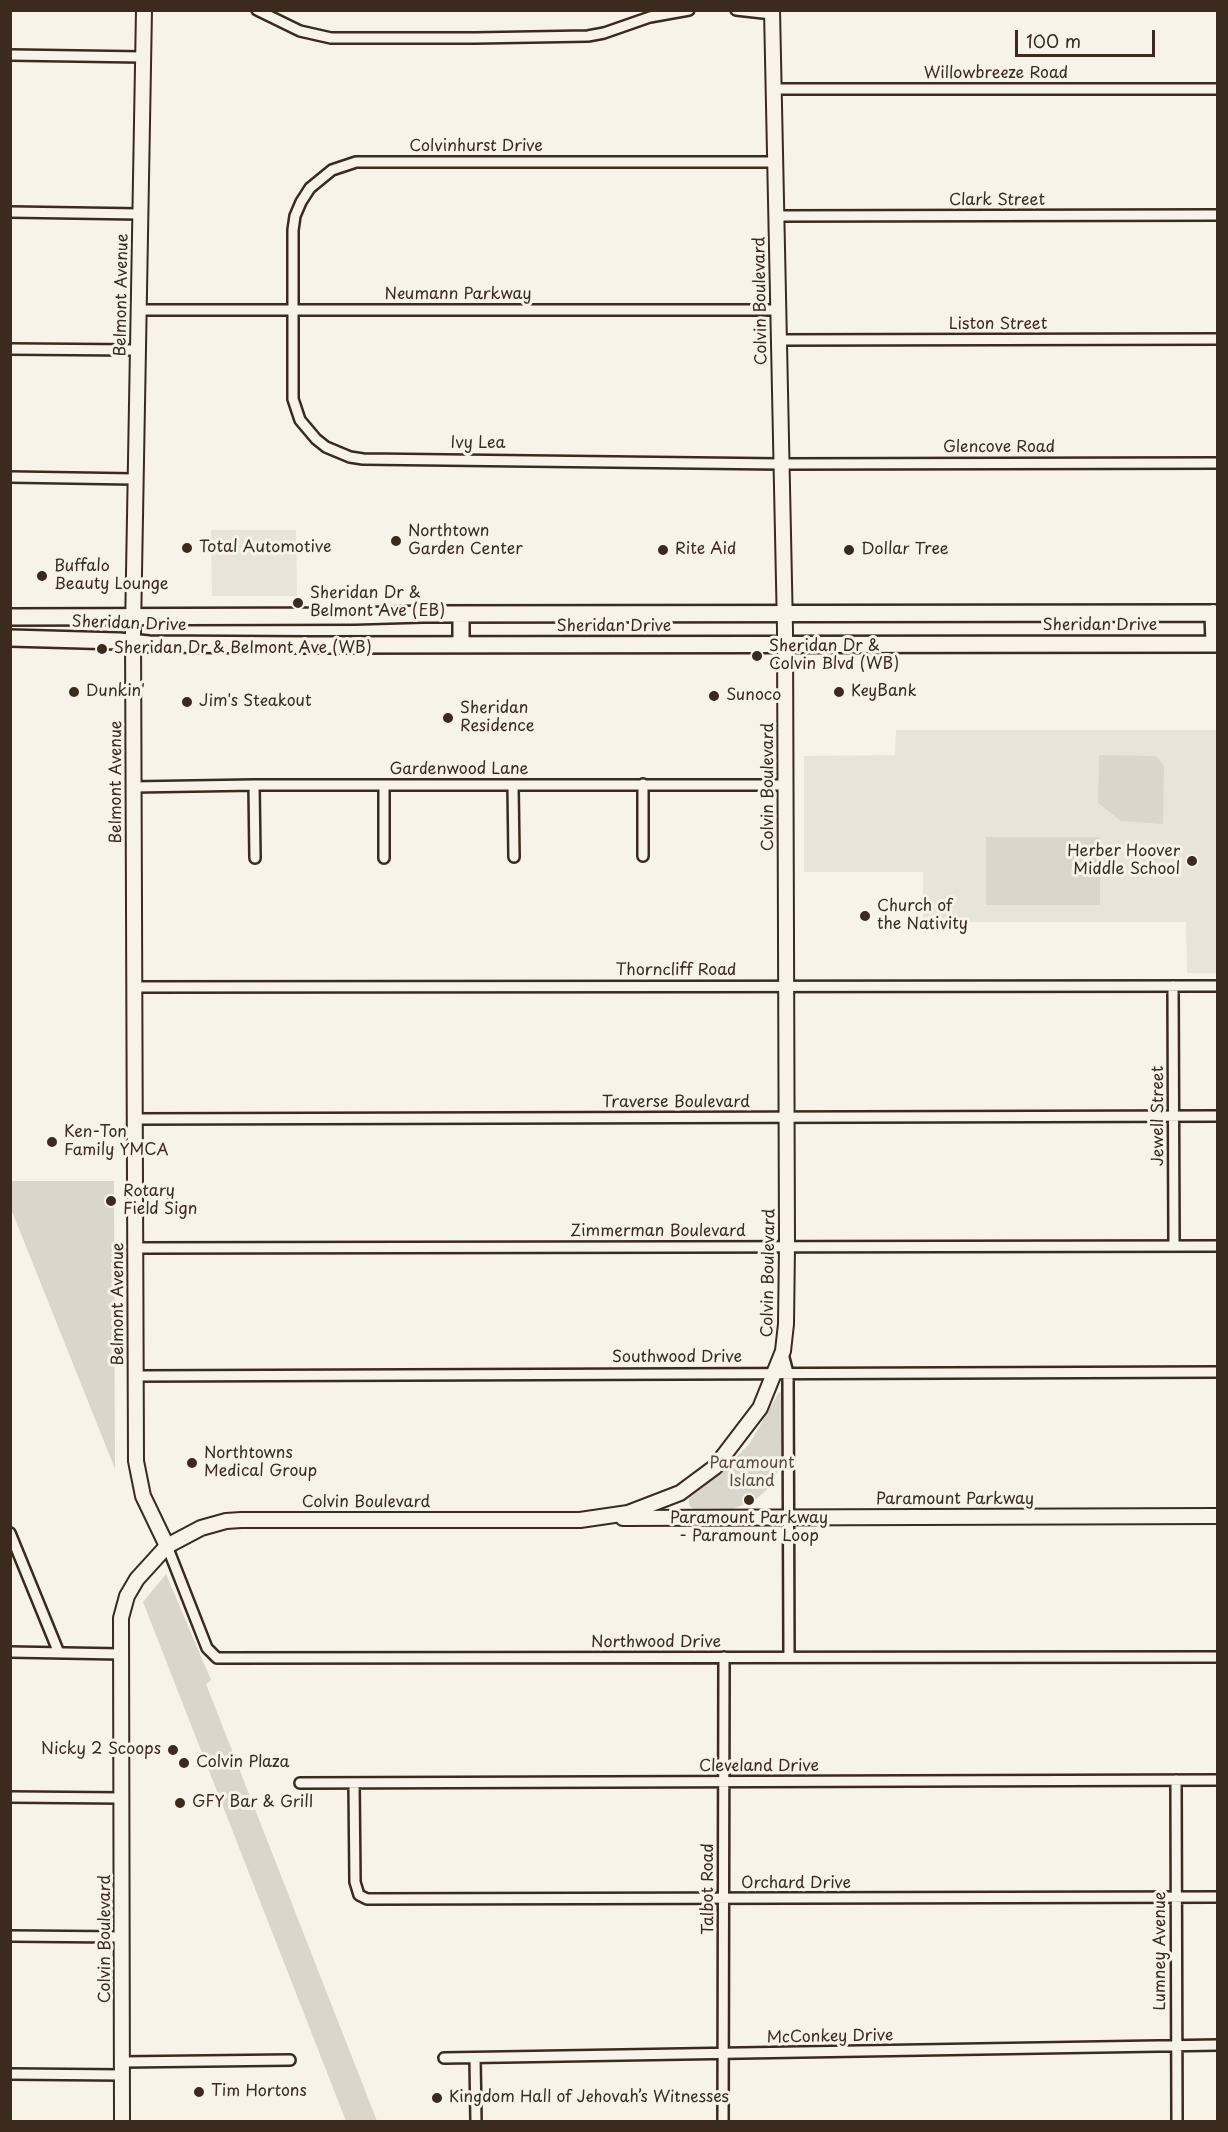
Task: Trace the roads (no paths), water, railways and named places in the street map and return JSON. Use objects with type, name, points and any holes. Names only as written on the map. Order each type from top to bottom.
[{"type":"main road","name":"Sheridan Drive","points":[[10,617],[1216,613]]},
{"type":"main road","points":[[1216,613],[1216,644]]},
{"type":"main road","points":[[461,614],[461,645]]},
{"type":"main road","name":"Sheridan Drive","points":[[10,638],[198,644],[1216,644]]},
{"type":"street","name":"Belmont Avenue","points":[[144,10],[133,616],[136,1461],[147,1507],[167,1546]]},
{"type":"street","points":[[257,10],[300,31],[331,38],[572,38],[604,33],[650,14],[690,10]]},
{"type":"street","points":[[736,10],[772,12]]},
{"type":"street","name":"Colvin Boulevard","points":[[122,2121],[121,1618],[127,1596],[137,1579],[167,1546],[201,1528],[241,1520],[580,1520],[628,1513],[680,1493],[715,1467],[760,1408],[782,1373],[786,1324],[787,1247],[785,645],[772,12]]},
{"type":"street","points":[[10,55],[143,57]]},
{"type":"street","name":"Willowbreeze Road","points":[[774,89],[1218,89]]},
{"type":"street","name":"Colvinhurst Drive","points":[[293,310],[295,216],[310,188],[326,174],[344,165],[356,162],[775,162]]},
{"type":"street","points":[[10,212],[140,214]]},
{"type":"street","name":"Clark Street","points":[[776,216],[1218,215]]},
{"type":"street","name":"Neumann Parkway","points":[[138,310],[778,310]]},
{"type":"street","name":"Ivy Lea","points":[[293,310],[295,410],[300,420],[316,439],[338,453],[350,457],[780,464]]},
{"type":"street","name":"Liston Street","points":[[778,340],[1218,339]]},
{"type":"street","points":[[10,349],[137,350]]},
{"type":"street","name":"Glencove Road","points":[[780,464],[1218,463]]},
{"type":"street","points":[[10,477],[134,479]]},
{"type":"street","points":[[643,784],[643,856]]},
{"type":"street","points":[[254,785],[255,858]]},
{"type":"street","points":[[384,785],[384,858]]},
{"type":"street","points":[[513,785],[514,857]]},
{"type":"street","name":"Gardenwood Lane","points":[[133,787],[785,785]]},
{"type":"street","name":"Jewell Street","points":[[1173,986],[1174,1246]]},
{"type":"street","name":"Thorncliff Road","points":[[134,987],[1218,986]]},
{"type":"street","name":"Traverse Boulevard","points":[[135,1119],[1218,1116]]},
{"type":"street","name":"Zimmerman Boulevard","points":[[135,1248],[1218,1246]]},
{"type":"street","name":"Southwood Drive","points":[[136,1376],[1218,1372]]},
{"type":"street","points":[[782,1373],[788,1517],[789,1657]]},
{"type":"street","points":[[680,1493],[680,1507],[684,1514],[692,1518]]},
{"type":"street","name":"Paramount Parkway","points":[[602,1518],[1218,1516]]},
{"type":"street","points":[[10,1533],[58,1653]]},
{"type":"street","name":"Northwood Drive","points":[[167,1546],[207,1648],[217,1658],[1218,1656]]},
{"type":"street","points":[[10,1653],[121,1654]]},
{"type":"street","name":"Talbot Road","points":[[723,2121],[724,1658]]},
{"type":"street","name":"Lumney Avenue","points":[[1176,1780],[1177,2121]]},
{"type":"street","name":"Cleveland Drive","points":[[300,1783],[1218,1780]]},
{"type":"street","name":"Orchard Drive","points":[[354,1783],[356,1889],[363,1898],[374,1900],[1218,1897]]},
{"type":"street","points":[[10,1797],[122,1798]]},
{"type":"street","points":[[10,1936],[122,1937]]},
{"type":"street","name":"McConkey Drive","points":[[444,2058],[1218,2045]]},
{"type":"street","points":[[475,2058],[476,2121]]},
{"type":"street","points":[[10,2074],[290,2060]]},
{"type":"place","name":"Northtown Garden Center","points":[[396,541]]},
{"type":"place","name":"Total Automotive","points":[[187,548]]},
{"type":"place","name":"Rite Aid","points":[[663,550]]},
{"type":"place","name":"Dollar Tree","points":[[849,550]]},
{"type":"place","name":"Buffalo Beauty Lounge","points":[[42,576]]},
{"type":"place","name":"Sheridan Dr & Belmont Ave (EB)","points":[[298,603]]},
{"type":"place","name":"Sheridan Dr & Belmont Ave (WB)","points":[[102,649]]},
{"type":"place","name":"Sheridan Dr & Colvin Blvd (WB)","points":[[757,656]]},
{"type":"place","name":"Dunkin'","points":[[74,692]]},
{"type":"place","name":"KeyBank","points":[[839,692]]},
{"type":"place","name":"Sunoco","points":[[714,696]]},
{"type":"place","name":"Jim's Steakout","points":[[187,702]]},
{"type":"place","name":"Sheridan Residence","points":[[448,718]]},
{"type":"place","name":"Herber Hoover Middle School","points":[[1192,861]]},
{"type":"place","name":"Church of the Nativity","points":[[865,916]]},
{"type":"place","name":"Ken-Ton Family YMCA","points":[[52,1142]]},
{"type":"place","name":"Rotary Field Sign","points":[[111,1201]]},
{"type":"place","name":"Northtowns Medical Group","points":[[192,1463]]},
{"type":"place","name":"Paramount Parkway - Paramount Loop","points":[[749,1500]]},
{"type":"place","name":"Nicky 2 Scoops","points":[[173,1750]]},
{"type":"place","name":"Colvin Plaza","points":[[184,1763]]},
{"type":"place","name":"GFY Bar & Grill","points":[[180,1803]]},
{"type":"place","name":"Tim Hortons","points":[[199,2092]]},
{"type":"place","name":"Kingdom Hall of Jehovah’s Witnesses","points":[[437,2098]]},
{"type":"park label","name":"Paramount Island","points":[[752,1473]]}]
